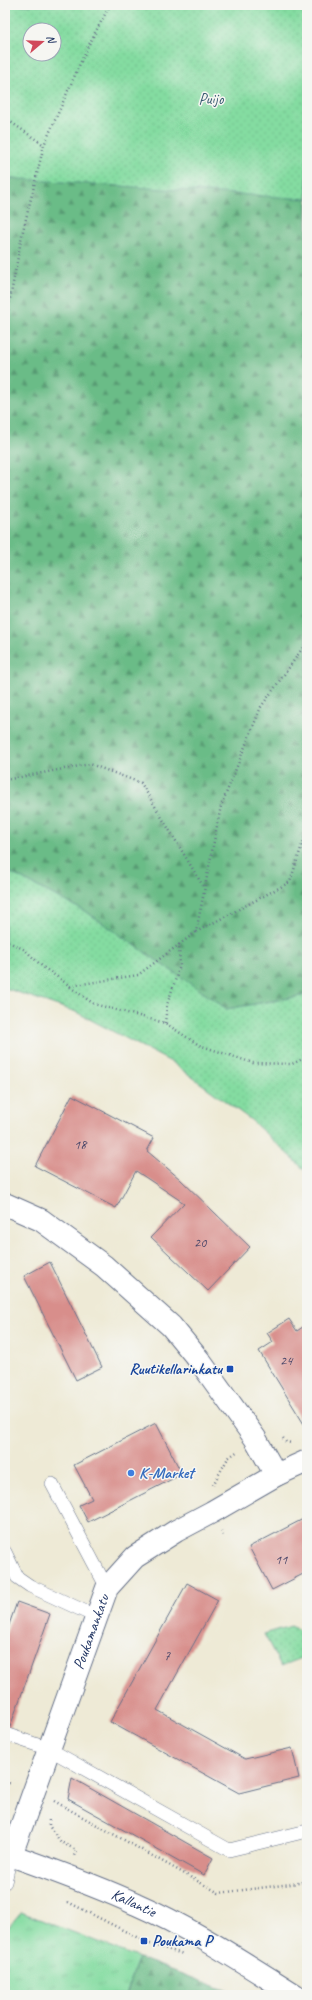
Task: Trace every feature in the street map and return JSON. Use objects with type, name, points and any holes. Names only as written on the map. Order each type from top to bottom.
[{"type":"street","points":[[5,1204],[41,1220],[104,1266],[171,1326],[199,1360],[255,1438],[276,1475]]},
{"type":"street","name":"Poukamankatu","points":[[8,1854],[49,1749],[107,1588],[135,1557],[176,1531],[276,1475],[307,1461]]},
{"type":"street","name":"Kallantie","points":[[8,1854],[67,1874],[137,1904],[227,1952],[295,1995]]},
{"type":"lane","points":[[52,1484],[107,1588]]},
{"type":"lane","points":[[5,1552],[17,1577],[30,1586],[97,1617]]},
{"type":"lane","points":[[5,1734],[49,1749],[229,1850],[307,1831]]},
{"type":"lane","points":[[5,1882],[8,1854]]},
{"type":"path","points":[[5,326],[22,235],[44,145],[87,48],[110,5]]},
{"type":"path","points":[[5,118],[44,145]]},
{"type":"path","points":[[196,932],[221,806],[261,707],[307,642]]},
{"type":"path","points":[[5,780],[90,764],[141,783],[204,886]]},
{"type":"path","points":[[70,986],[138,975],[196,932],[290,882],[307,830]]},
{"type":"path","points":[[5,940],[25,950],[43,967],[94,1004],[165,1023],[199,1045],[254,1062],[292,1064],[307,1057]]},
{"type":"path","points":[[165,1023],[166,1005],[180,966],[179,944]]},
{"type":"path","points":[[53,1800],[219,1893],[307,1882]]},
{"type":"path","points":[[67,1902],[150,1944],[187,1956]]},
{"type":"green space","points":[[5,5],[307,5],[307,995],[227,1009],[88,913],[5,870]]},
{"type":"green space","name":"Puijo","points":[[5,5],[307,5],[307,199],[5,178]]},
{"type":"green space","points":[[5,870],[88,913],[227,1009],[307,995],[307,1172],[251,1120],[173,1063],[76,1012],[5,988]]},
{"type":"green space","points":[[291,1626],[307,1634],[307,1656],[281,1666],[264,1634]]},
{"type":"green space","points":[[21,1912],[139,1958],[125,1995],[5,1995],[5,1931]]},
{"type":"green space","points":[[139,1958],[228,1991],[228,1995],[125,1995]]},
{"type":"building","points":[[72,1095],[154,1138],[147,1151],[180,1179],[250,1247],[208,1291],[151,1237],[184,1203],[136,1171],[116,1208],[35,1166]]},
{"type":"building","points":[[50,1262],[102,1367],[76,1380],[24,1276]]},
{"type":"building","points":[[289,1319],[297,1331],[307,1324],[307,1429],[259,1351],[273,1342],[267,1333]]},
{"type":"building","points":[[156,1423],[182,1474],[88,1522],[79,1505],[92,1499],[74,1465]]},
{"type":"building","points":[[307,1517],[307,1572],[272,1590],[249,1547]]},
{"type":"building","points":[[187,1583],[218,1600],[157,1710],[245,1759],[292,1748],[299,1778],[239,1793],[110,1722]]},
{"type":"building","points":[[17,1602],[50,1614],[10,1727],[5,1726],[5,1636]]},
{"type":"building","points":[[72,1778],[213,1858],[204,1875],[68,1799]]},
{"type":"place","name":"Ruutikellarinkatu","points":[[230,1369]]},
{"type":"place","name":"K-Market","points":[[131,1473]]},
{"type":"place","name":"Poukama P","points":[[144,1941]]}]
